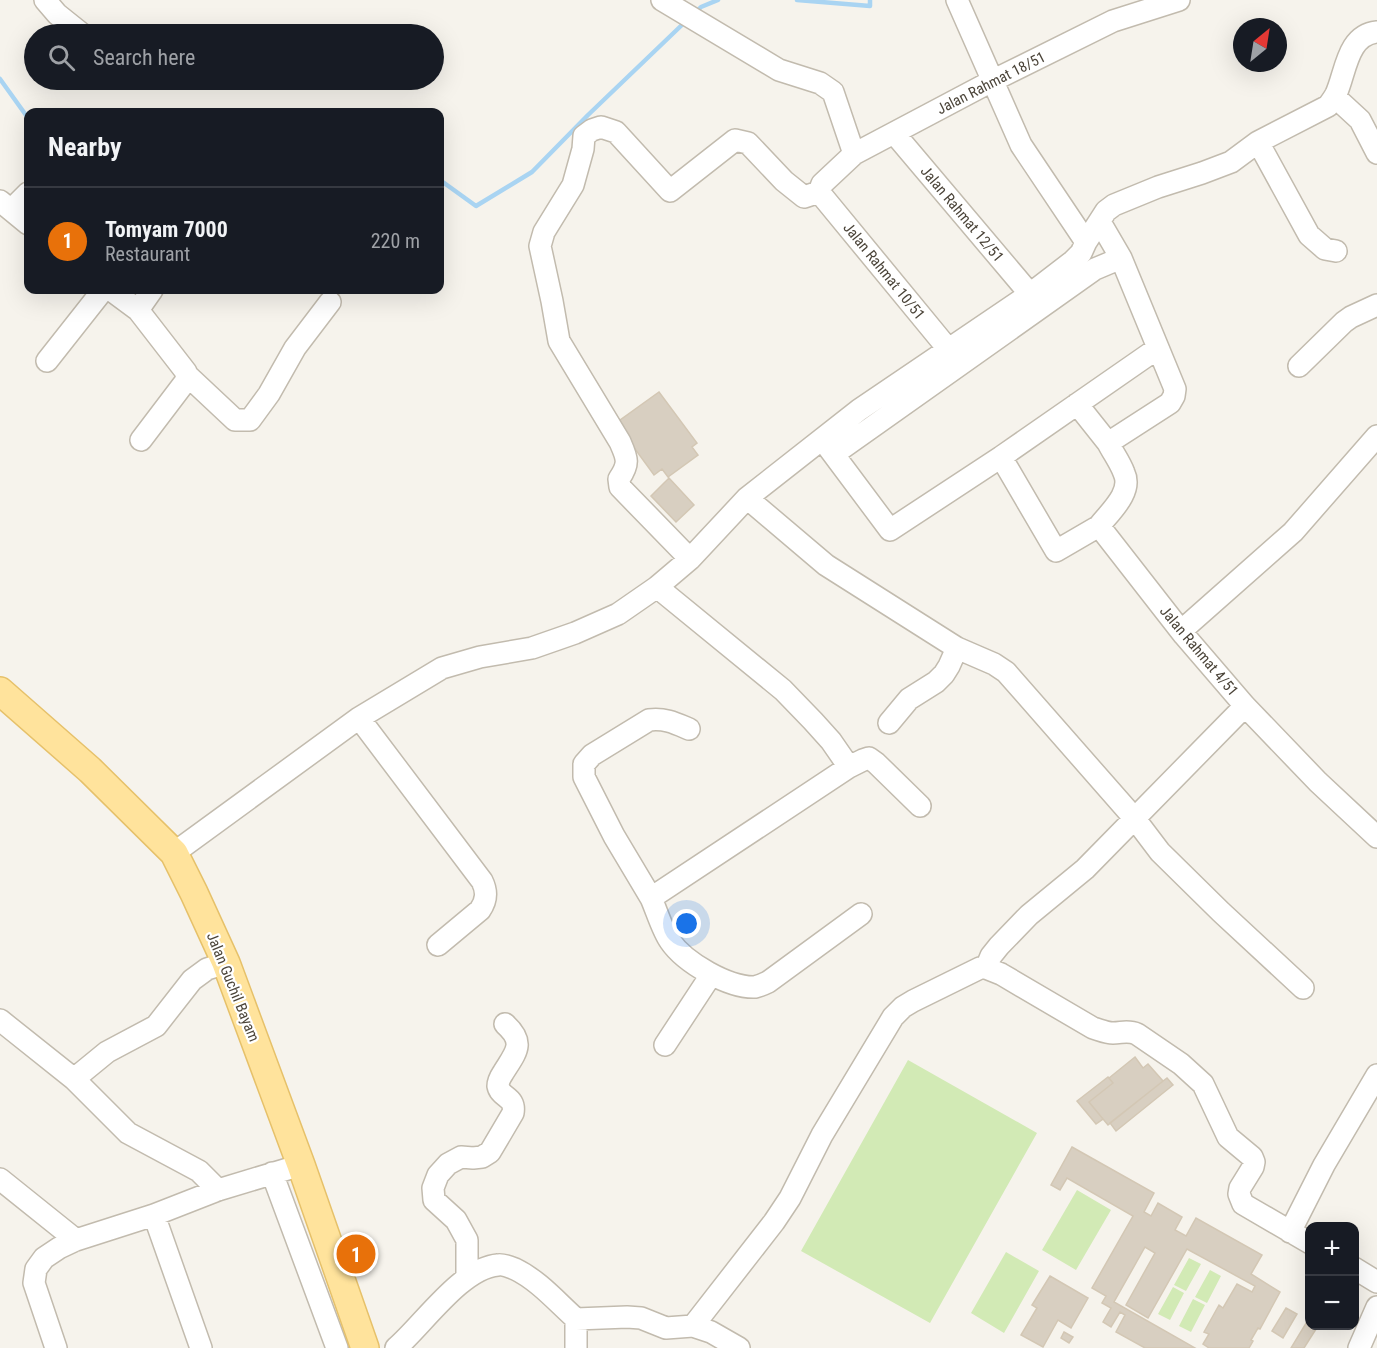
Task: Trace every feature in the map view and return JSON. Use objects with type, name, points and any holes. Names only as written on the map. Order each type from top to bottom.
[{"type":"main road","name":"Jalan Guchil Bayam","points":[[0,691],[90,770],[174,853],[226,963],[365,1348]]},
{"type":"street","points":[[45,0],[70,24]]},
{"type":"street","points":[[957,0],[1021,145],[1086,242]]},
{"type":"street","name":"Jalan Rahmat 18/51","points":[[819,192],[822,184],[854,154],[992,81],[1113,21],[1179,0]]},
{"type":"street","points":[[665,2],[779,70],[820,83],[833,92],[854,154]]},
{"type":"street","points":[[828,446],[859,410],[1030,294],[1073,261],[1081,253],[1106,211],[1114,205],[1231,162],[1258,142],[1328,106],[1335,97],[1353,45],[1370,33],[1377,32]]},
{"type":"street","points":[[1335,97],[1360,120],[1377,153]]},
{"type":"street","points":[[690,559],[620,486],[619,479],[625,470],[627,460],[620,442],[559,341],[540,246],[544,232],[573,185],[583,149],[584,136],[601,127],[616,132],[670,191],[735,140],[748,143],[784,181],[804,197],[819,192]]},
{"type":"street","name":"Jalan Rahmat 12/51","points":[[894,134],[1030,294]]},
{"type":"street","points":[[1258,142],[1309,235],[1324,249],[1336,251]]},
{"type":"street","name":"Jalan Rahmat 10/51","points":[[819,192],[949,350]]},
{"type":"street","points":[[24,195],[6,205],[24,221]]},
{"type":"street","points":[[1100,222],[1121,258],[1175,389],[1170,403],[1108,443]]},
{"type":"street","points":[[174,853],[359,718],[442,668],[480,657],[532,648],[575,633],[618,614],[657,587],[690,559],[747,498],[1095,268],[1121,258]]},
{"type":"street","points":[[47,362],[100,294]]},
{"type":"street","points":[[116,294],[138,310],[187,375],[235,420],[250,420],[295,348],[330,302]]},
{"type":"street","points":[[138,310],[149,294]]},
{"type":"street","points":[[1299,366],[1344,322],[1377,305]]},
{"type":"street","points":[[828,446],[890,530],[1001,457],[1158,348]]},
{"type":"street","points":[[141,440],[185,382],[187,375]]},
{"type":"street","points":[[1001,457],[1056,551],[1099,526],[1122,496],[1127,485],[1125,474],[1108,443],[1077,404]]},
{"type":"street","points":[[1181,631],[1293,532],[1377,436]]},
{"type":"street","points":[[747,498],[826,565],[957,648],[994,664],[1006,672],[1135,819],[1160,852],[1303,988]]},
{"type":"street","name":"Jalan Rahmat 4/51","points":[[1099,526],[1181,631],[1245,706],[1318,782],[1377,837]]},
{"type":"street","points":[[657,587],[783,690],[831,741],[849,767]]},
{"type":"street","points":[[889,723],[909,699],[936,682],[944,674],[957,648]]},
{"type":"street","points":[[986,968],[991,956],[999,946],[1029,915],[1085,869],[1245,706]]},
{"type":"street","points":[[359,718],[485,888],[485,903],[480,910],[438,945]]},
{"type":"street","points":[[689,729],[670,721],[649,720],[592,755],[584,764],[584,777],[614,836],[651,898],[669,941],[711,975],[733,984],[757,987],[768,982],[861,914]]},
{"type":"street","points":[[651,898],[863,760],[869,758],[876,763],[920,806]]},
{"type":"street","points":[[74,1079],[107,1052],[156,1026],[192,980],[207,969],[226,963]]},
{"type":"street","points":[[693,1326],[790,1198],[822,1135],[893,1017],[913,1001],[972,972],[986,968],[1001,974],[1093,1028],[1105,1032],[1131,1031],[1137,1034],[1196,1077],[1207,1091],[1228,1137],[1252,1157],[1254,1162],[1240,1188],[1240,1199],[1250,1208],[1305,1240]]},
{"type":"street","points":[[665,1046],[711,975]]},
{"type":"street","points":[[467,1277],[466,1240],[456,1220],[434,1200],[433,1188],[438,1175],[448,1164],[461,1157],[482,1157],[490,1152],[513,1113],[512,1101],[501,1092],[498,1086],[517,1050],[518,1041],[505,1024]]},
{"type":"street","points":[[3,1030],[74,1079],[128,1133],[199,1171],[218,1190]]},
{"type":"street","points":[[1290,1232],[1324,1165],[1377,1075]]},
{"type":"street","points":[[56,1348],[34,1283],[36,1269],[44,1258],[58,1248],[76,1240],[154,1215],[218,1190],[300,1165]]},
{"type":"street","points":[[272,1173],[337,1348]]},
{"type":"street","points":[[0,1179],[76,1240]]},
{"type":"street","points":[[154,1215],[201,1348]]},
{"type":"street","points":[[396,1348],[467,1277],[487,1267],[500,1264],[527,1276],[576,1319],[627,1317],[641,1318],[666,1328],[693,1326],[711,1332],[739,1348]]},
{"type":"street","points":[[1359,1271],[1377,1282]]},
{"type":"street","points":[[1359,1348],[1377,1307]]},
{"type":"street","points":[[576,1319],[576,1348]]},
{"type":"green space","points":[[908,1060],[1037,1133],[930,1323],[801,1251]]},
{"type":"green space","points":[[1077,1190],[1111,1210],[1076,1270],[1042,1250]]},
{"type":"green space","points":[[1006,1252],[1039,1271],[1004,1333],[971,1313]]},
{"type":"green space","points":[[1189,1258],[1201,1264],[1186,1291],[1174,1285]]},
{"type":"green space","points":[[1210,1270],[1221,1276],[1207,1303],[1195,1297]]},
{"type":"green space","points":[[1173,1287],[1184,1293],[1170,1320],[1158,1314]]},
{"type":"green space","points":[[1193,1299],[1205,1305],[1191,1332],[1179,1326]]},
{"type":"building","points":[[659,392],[697,443],[692,447],[698,455],[668,477],[662,469],[654,475],[616,423]]},
{"type":"building","points":[[669,478],[694,505],[676,522],[651,496]]},
{"type":"building","points":[[1135,1057],[1143,1068],[1148,1064],[1163,1081],[1108,1125],[1089,1102],[1113,1083],[1109,1078]]},
{"type":"building","points":[[1108,1077],[1113,1083],[1089,1102],[1103,1119],[1096,1124],[1077,1101]]},
{"type":"building","points":[[1167,1078],[1173,1085],[1116,1131],[1110,1123]]},
{"type":"building","points":[[1072,1147],[1154,1193],[1144,1212],[1151,1216],[1158,1203],[1182,1217],[1175,1230],[1186,1236],[1196,1218],[1262,1255],[1251,1274],[1280,1292],[1260,1329],[1258,1328],[1251,1340],[1253,1341],[1249,1348],[1209,1348],[1203,1344],[1209,1334],[1204,1332],[1219,1305],[1223,1308],[1237,1284],[1252,1292],[1255,1286],[1187,1249],[1148,1318],[1126,1305],[1155,1253],[1145,1247],[1114,1302],[1195,1348],[1145,1348],[1116,1332],[1125,1315],[1120,1312],[1111,1327],[1103,1322],[1111,1308],[1102,1303],[1106,1296],[1092,1288],[1133,1216],[1067,1178],[1060,1190],[1051,1185]]},
{"type":"building","points":[[1050,1276],[1088,1298],[1071,1328],[1058,1320],[1043,1347],[1021,1335],[1037,1308],[1032,1305]]},
{"type":"building","points":[[1286,1308],[1297,1314],[1283,1338],[1272,1331]]},
{"type":"building","points":[[1305,1325],[1305,1330],[1315,1330],[1304,1348],[1291,1348]]},
{"type":"building","points":[[1064,1332],[1073,1337],[1069,1343],[1061,1338]]},
{"type":"waterway","points":[[696,12],[701,7],[718,0]]},
{"type":"waterway","points":[[797,0],[870,6],[870,0]]},
{"type":"waterway","points":[[444,183],[476,206],[532,172],[685,22]]},
{"type":"waterway","points":[[0,79],[24,112]]},
{"type":"place","name":"Tomyam 7000","points":[[356,1254]]}]
